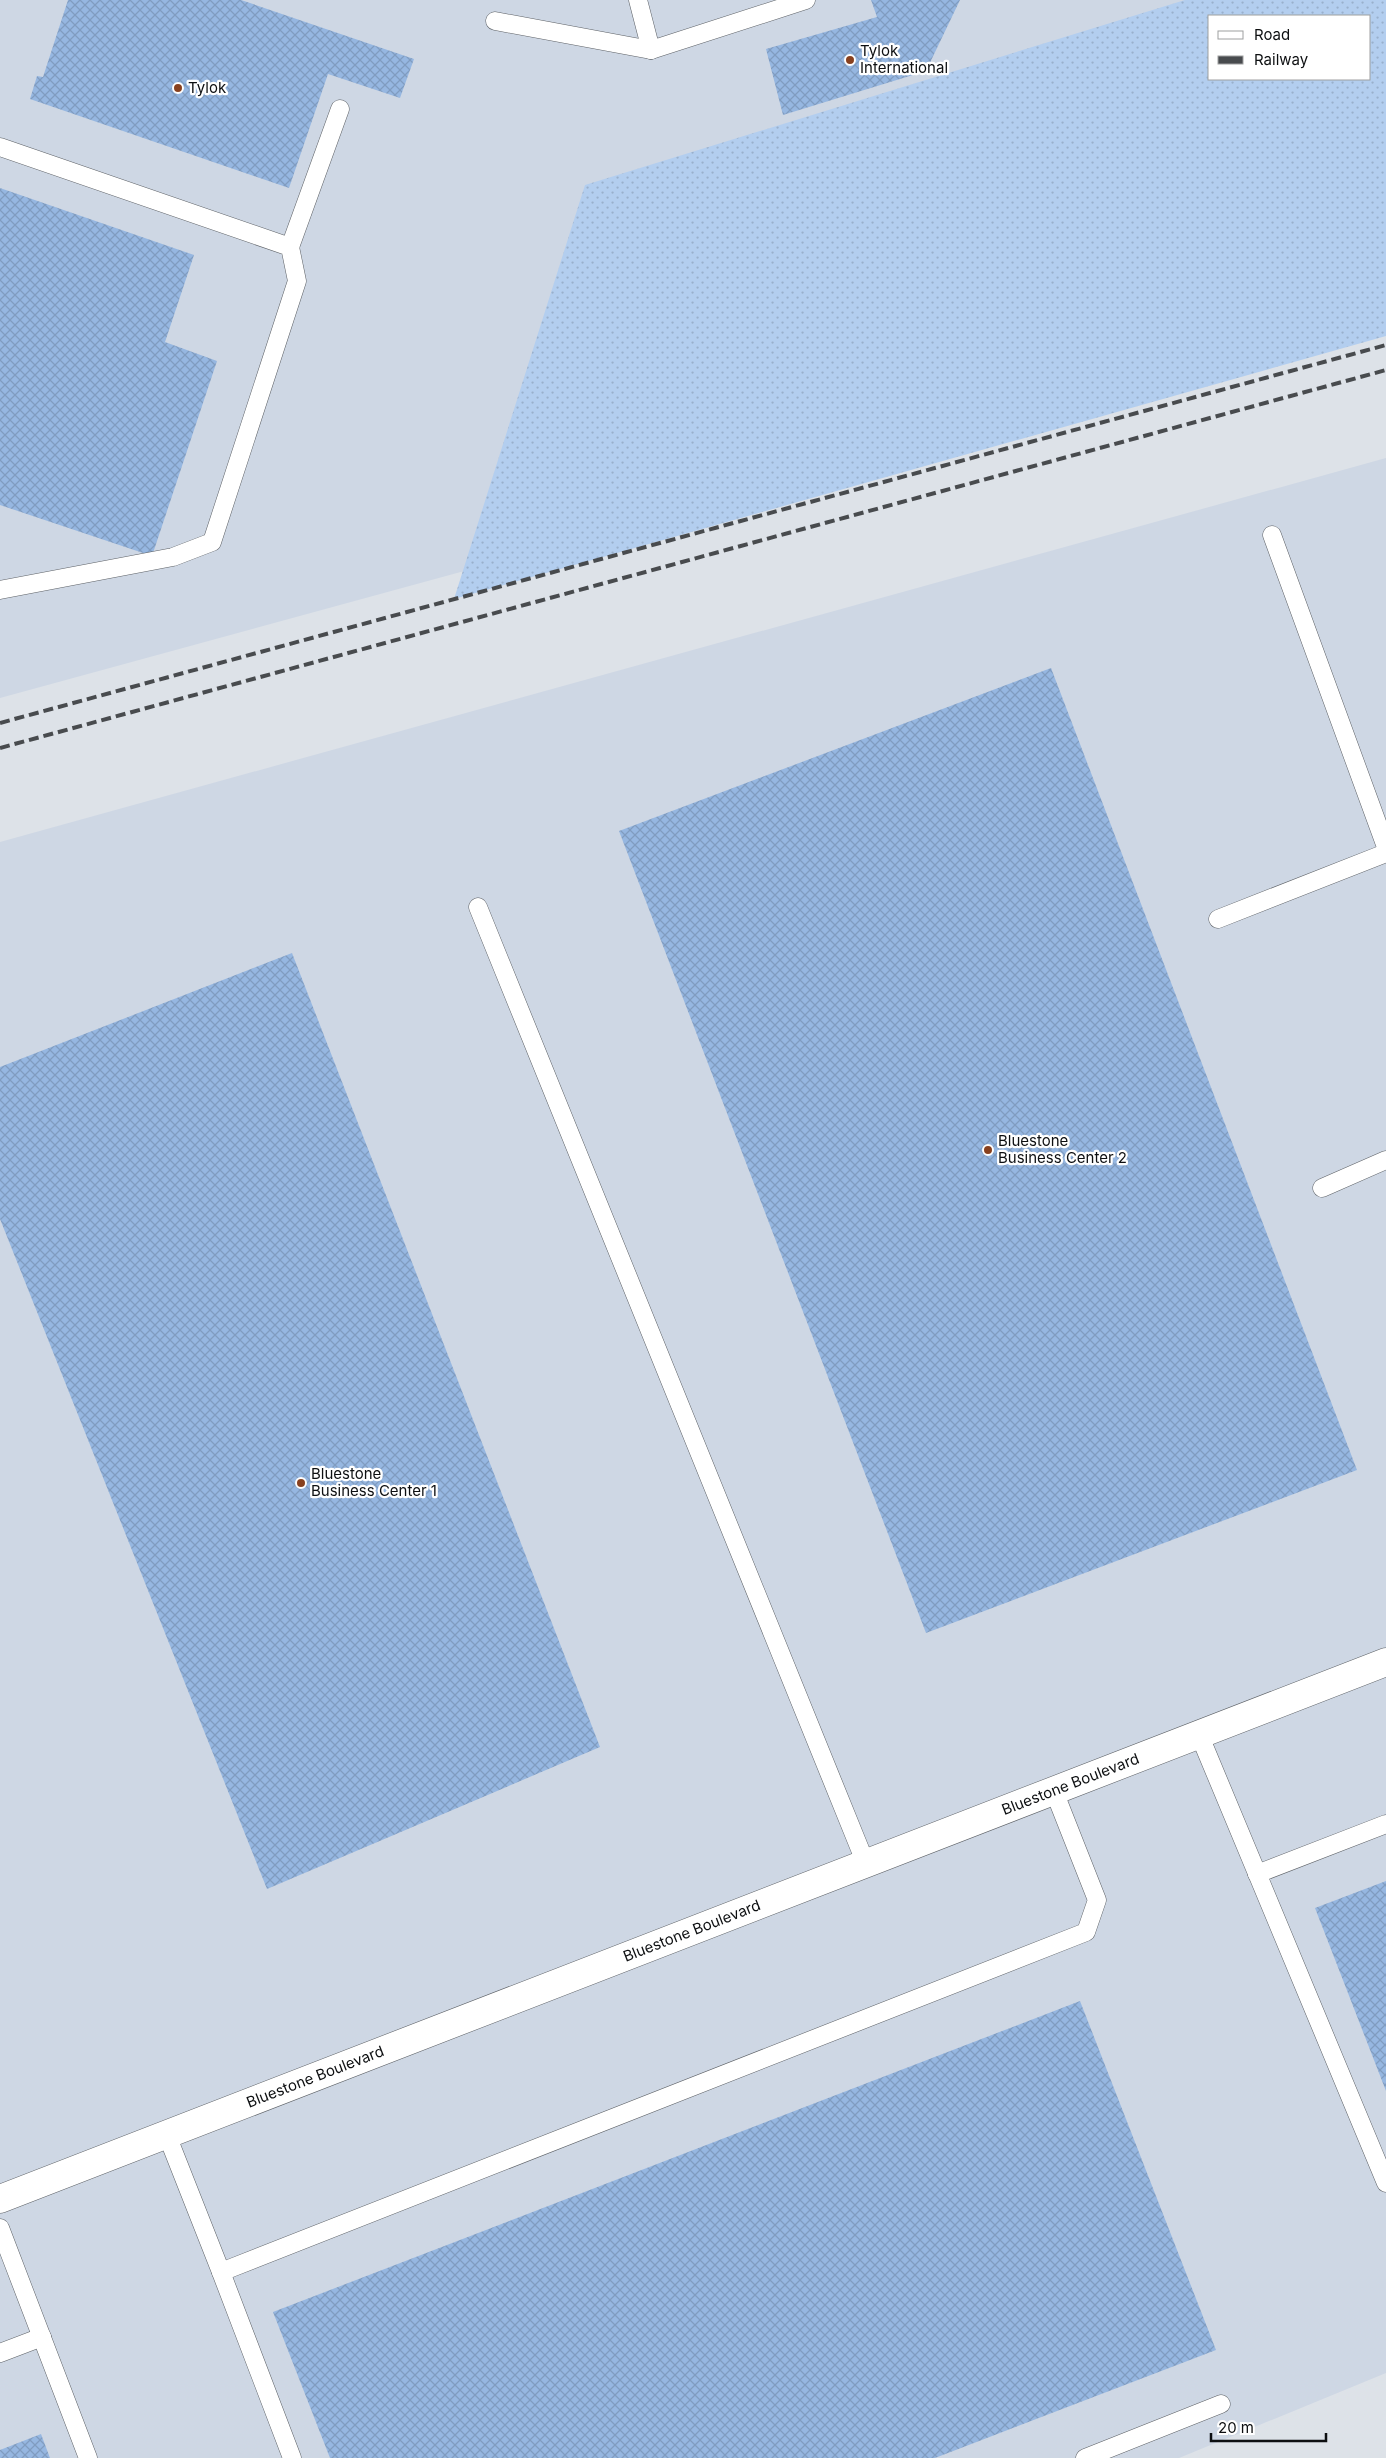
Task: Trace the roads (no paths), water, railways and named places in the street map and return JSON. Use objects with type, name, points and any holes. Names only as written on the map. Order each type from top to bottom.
[{"type":"street","name":"Bluestone Boulevard","points":[[0,2199],[1386,1662]]},
{"type":"lane","points":[[638,0],[651,50]]},
{"type":"lane","points":[[496,21],[651,50],[806,0]]},
{"type":"lane","points":[[0,590],[173,557],[212,542],[297,281],[290,247],[340,109]]},
{"type":"lane","points":[[0,147],[290,247]]},
{"type":"lane","points":[[1272,535],[1386,847]]},
{"type":"lane","points":[[1218,919],[1386,853]]},
{"type":"lane","points":[[478,907],[866,1864]]},
{"type":"lane","points":[[1322,1188],[1386,1160]]},
{"type":"lane","points":[[1199,1734],[1386,2183]]},
{"type":"lane","points":[[221,2272],[1086,1932],[1097,1900],[1054,1791]]},
{"type":"lane","points":[[1257,1874],[1386,1824]]},
{"type":"lane","points":[[167,2135],[292,2458]]},
{"type":"lane","points":[[0,2228],[88,2458]]},
{"type":"lane","points":[[0,2353],[42,2337]]},
{"type":"lane","points":[[1085,2458],[1220,2404]]},
{"type":"railway","points":[[0,723],[1386,345]]},
{"type":"railway","points":[[0,748],[1386,370]]},
{"type":"place","name":"Tylok International","points":[[850,60]]},
{"type":"place","name":"Tylok","points":[[178,88]]},
{"type":"place","name":"Bluestone Business Center 2","points":[[988,1150]]},
{"type":"place","name":"Bluestone Business Center 1","points":[[301,1483]]}]
